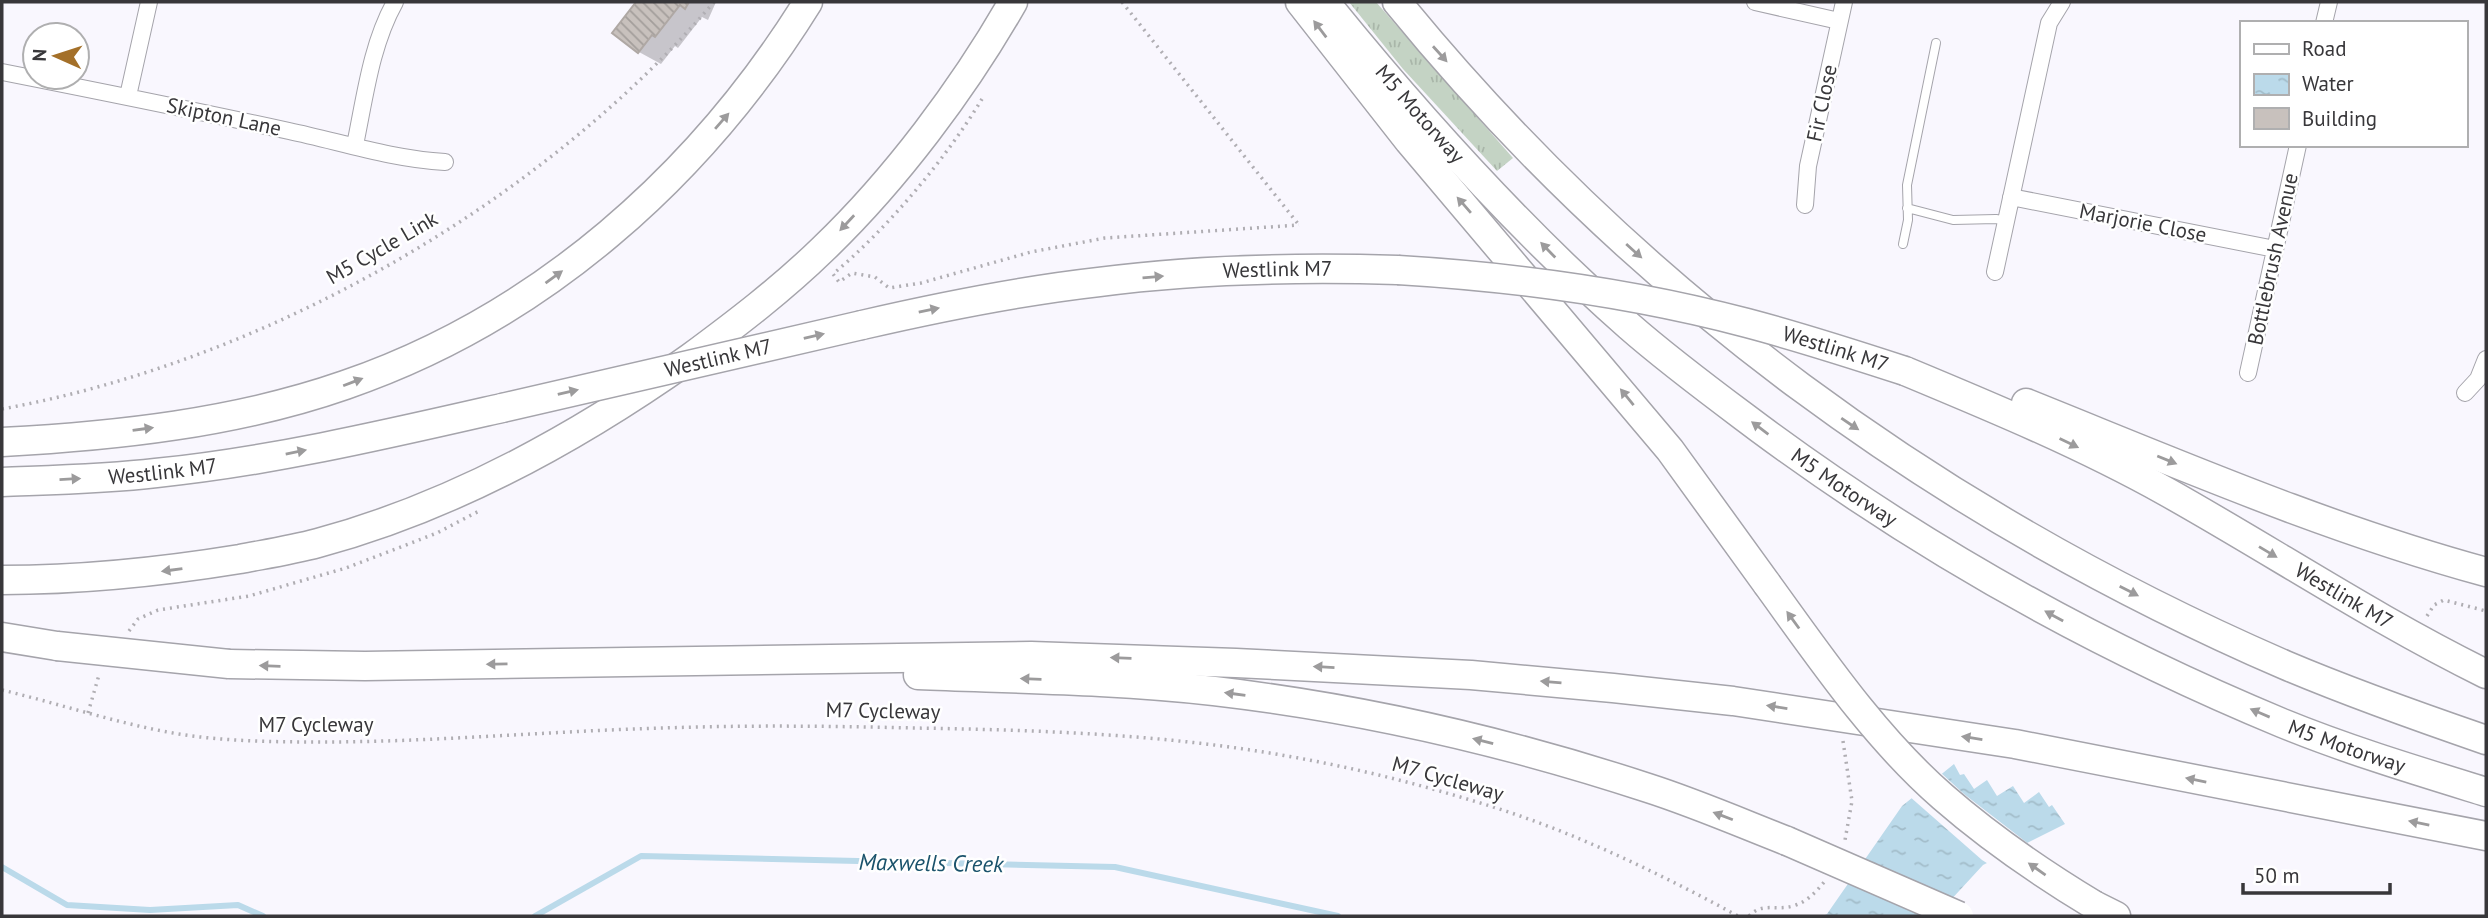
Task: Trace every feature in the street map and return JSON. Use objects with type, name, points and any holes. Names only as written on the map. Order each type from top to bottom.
[{"type":"highway","points":[[2,442],[66,439],[122,432],[182,424],[264,408],[345,386],[435,349],[530,295],[623,223],[677,172],[734,108],[808,2]]},
{"type":"highway","points":[[2,580],[155,573],[317,544],[391,520],[501,473],[592,423],[740,322],[823,249],[893,172],[951,98],[1013,2]]},
{"type":"highway","points":[[1300,2],[1409,141],[1662,441],[1849,693],[1918,772],[1942,796],[2001,845],[2105,911]]},
{"type":"highway","name":"M5 Motorway","points":[[1325,2],[1457,158],[1563,265],[1642,337],[1828,479],[1955,561],[2087,635],[2286,725],[2486,792]]},
{"type":"highway","points":[[1397,2],[1508,130],[1630,247],[1730,334],[1819,402],[1888,450],[1966,500],[2055,551],[2179,616],[2287,666],[2486,740]]},
{"type":"highway","name":"Westlink M7","points":[[2,482],[156,473],[258,459],[383,435],[980,300],[1100,281],[1270,269],[1398,270],[1538,282],[1676,306],[1799,337],[1905,371],[1926,364],[2039,428],[2166,491],[2294,568],[2486,674]]},
{"type":"highway","points":[[1965,387],[2278,504],[2374,538],[2486,572]]},
{"type":"highway","points":[[2,637],[57,646],[229,664],[328,667],[1031,656],[1471,675],[1733,701],[1964,736],[2486,836]]},
{"type":"highway","points":[[566,663],[1089,681],[1250,696],[1362,715],[1517,749],[1649,788],[1787,841],[1959,916]]},
{"type":"street","points":[[128,96],[149,2]]},
{"type":"street","points":[[355,145],[376,48],[395,2]]},
{"type":"street","points":[[1755,2],[1839,21]]},
{"type":"street","name":"Fir Close","points":[[1805,205],[1808,166],[1844,2]]},
{"type":"street","points":[[1995,272],[2049,23],[2062,2]]},
{"type":"street","points":[[2324,21],[2329,2]]},
{"type":"street","name":"Skipton Lane","points":[[2,72],[128,96],[355,145],[410,160],[445,162]]},
{"type":"street","name":"Bottlebrush Avenue","points":[[2248,373],[2298,147]]},
{"type":"street","name":"Marjorie Close","points":[[2011,197],[2275,249]]},
{"type":"street","points":[[2465,393],[2478,379],[2486,359]]},
{"type":"lane","points":[[1903,244],[1908,220],[1907,185],[1936,43]]},
{"type":"lane","points":[[1907,208],[1954,220],[2006,221]]},
{"type":"path","name":"M5 Cycle Link","points":[[2,409],[77,393],[166,366],[248,334],[377,272],[448,229],[551,156],[600,117],[688,32],[714,2]]},
{"type":"path","points":[[983,97],[969,121],[906,201],[863,249],[833,274],[839,282],[852,273],[875,277],[889,288],[1105,238],[1298,225],[1122,2]]},
{"type":"path","points":[[2424,623],[2434,605],[2444,600],[2486,611]]},
{"type":"path","points":[[88,713],[95,684]]},
{"type":"path","name":"M7 Cycleway","points":[[2,690],[132,725],[195,736],[299,742],[391,742],[661,728],[791,725],[1030,730],[1212,745],[1361,771],[1480,803],[1583,841],[1684,887],[1738,916]]},
{"type":"green space","points":[[1349,2],[1376,2],[1513,158],[1497,171],[1403,69]]},
{"type":"water","points":[[1954,764],[1960,775],[1964,774],[1974,789],[1987,780],[1997,796],[2013,786],[2024,803],[2039,792],[2065,824],[1983,865],[1936,916],[1823,916],[1902,806]]},
{"type":"pier","points":[[1939,771],[2030,845],[1990,865],[1982,860],[1909,796]]},
{"type":"building","points":[[636,2],[689,2],[685,9],[680,5],[655,37],[652,35],[638,53],[612,33]]},
{"type":"waterway","name":"Maxwells Creek","points":[[535,916],[641,856],[1115,867],[1338,916]]},
{"type":"waterway","name":"Maxwells Creek","points":[[2,867],[67,905],[150,910],[238,905],[263,916]]}]
